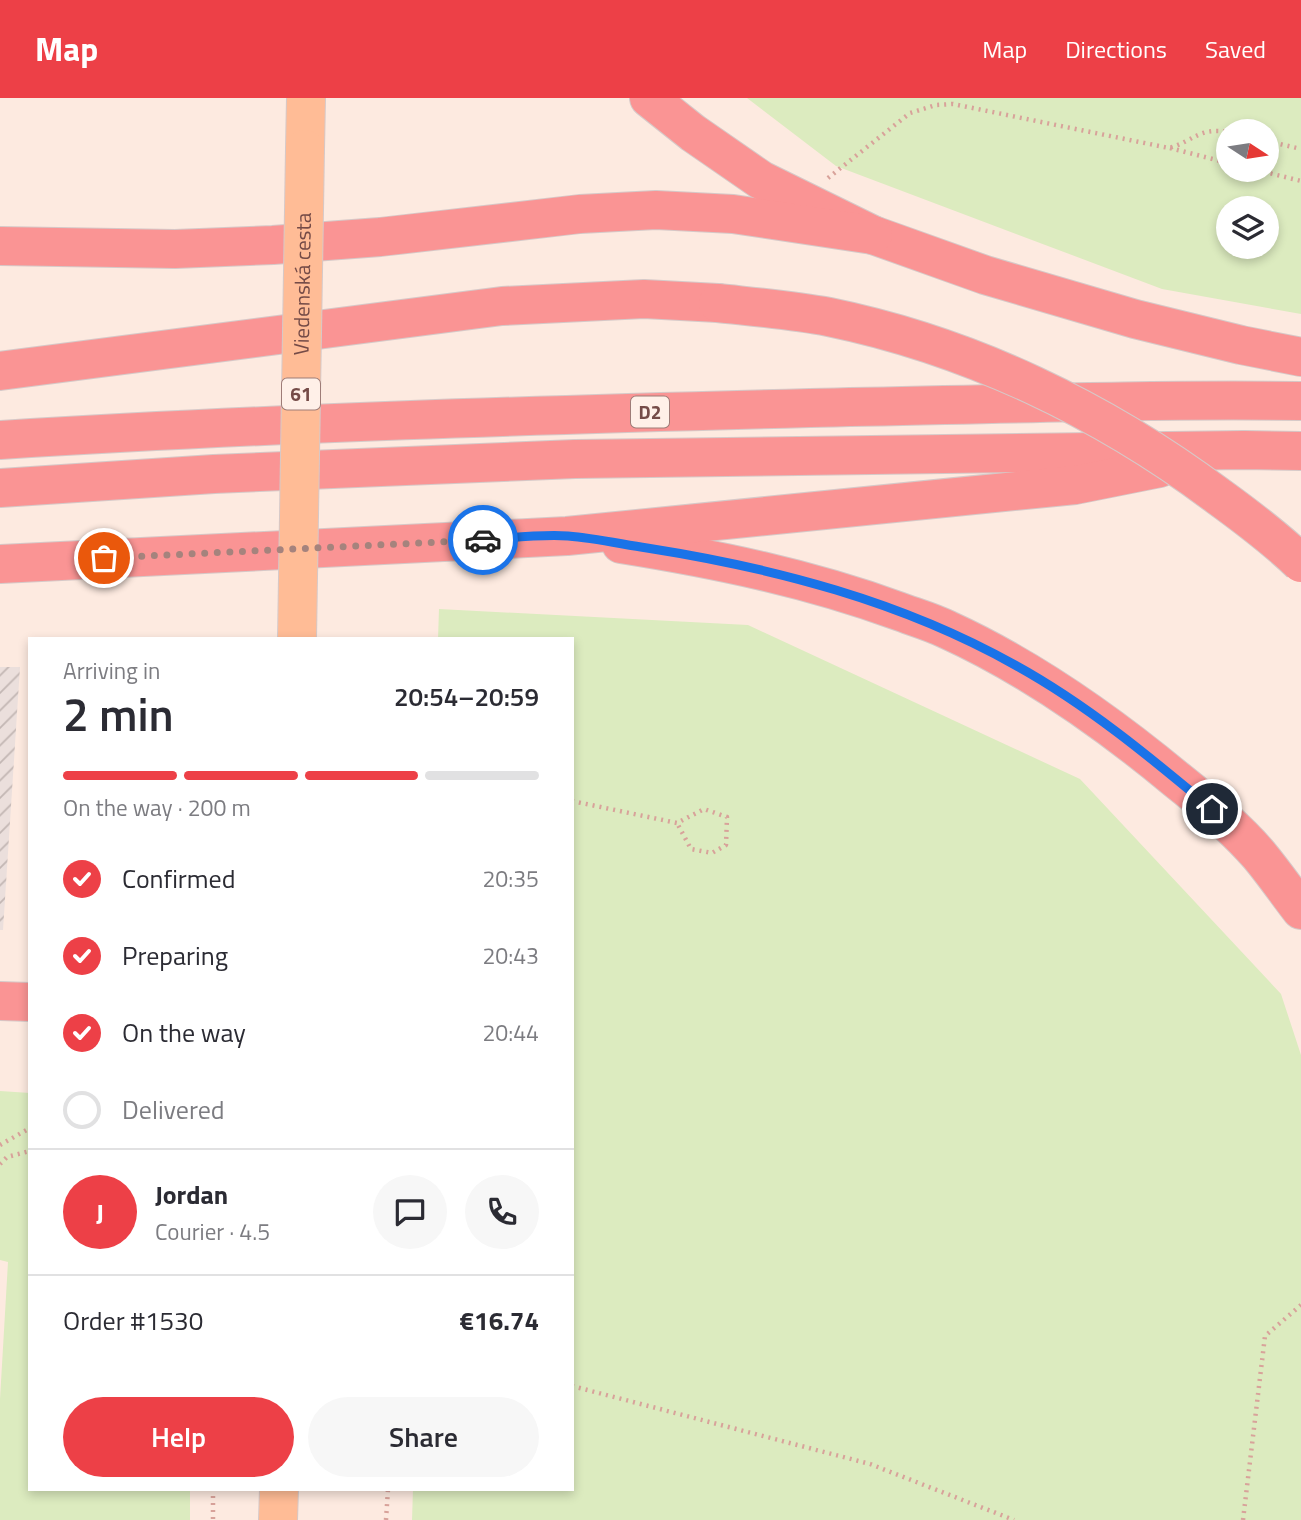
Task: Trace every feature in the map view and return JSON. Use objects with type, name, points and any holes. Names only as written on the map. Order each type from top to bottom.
[{"type":"highway","points":[[649,98],[693,133],[761,180],[873,235],[985,275],[1135,319],[1301,357]]},
{"type":"highway","points":[[0,246],[175,249],[273,245],[380,237],[580,214],[656,210],[733,214],[873,235]]},
{"type":"highway","points":[[0,371],[502,306],[644,299],[792,311],[882,331],[969,358],[1033,384],[1111,424],[1181,468],[1244,514],[1301,563]]},
{"type":"highway","name":"D2","points":[[0,440],[211,427],[574,414],[1187,400],[1301,401]]},
{"type":"highway","points":[[0,564],[567,536],[1076,485],[1244,450]]},
{"type":"highway","name":"D2","points":[[0,488],[214,474],[575,459],[1301,451]]},
{"type":"highway","points":[[567,536],[704,557],[792,577],[866,599],[947,629],[1028,673],[1084,709],[1155,762],[1212,809],[1258,854],[1301,910]]},
{"type":"highway","points":[[0,1001],[28,1002]]},
{"type":"main road","name":"Viedenská cesta","points":[[297,637],[306,98]]},
{"type":"main road","points":[[278,1520],[279,1491]]},
{"type":"path","points":[[823,180],[910,113],[936,105],[953,104],[1216,160]]},
{"type":"path","points":[[1169,148],[1199,133],[1216,131]]},
{"type":"path","points":[[1279,144],[1301,149]]},
{"type":"path","points":[[1279,176],[1301,181]]},
{"type":"path","points":[[574,801],[677,822],[704,809],[727,817],[726,845],[712,853],[691,849],[677,822]]},
{"type":"path","points":[[0,1145],[28,1129]]},
{"type":"path","points":[[0,1164],[7,1157],[28,1152]]},
{"type":"path","points":[[1243,1520],[1265,1336],[1301,1305]]},
{"type":"path","points":[[574,1387],[870,1464],[1014,1520]]},
{"type":"path","points":[[213,1491],[213,1520]]},
{"type":"path","points":[[386,1520],[388,1491]]},
{"type":"shaded area","points":[[0,667],[20,667],[3,930],[0,930]]},
{"type":"green space","points":[[747,98],[1301,98],[1301,314],[1162,289],[836,166]]},
{"type":"green space","points":[[439,609],[748,625],[1080,779],[1281,994],[1301,1055],[1301,1520],[412,1520],[413,1491],[574,1491],[574,637],[438,637]]},
{"type":"green space","points":[[0,1091],[28,1093],[28,1491],[190,1491],[190,1520],[0,1520],[0,1399],[8,1262],[0,1260]]},
{"type":"way so far","points":[[104,558],[483,540]]},
{"type":"route","points":[[483,540],[567,536],[704,557],[792,577],[866,599],[947,629],[1017,666],[1084,709],[1212,809]]}]
